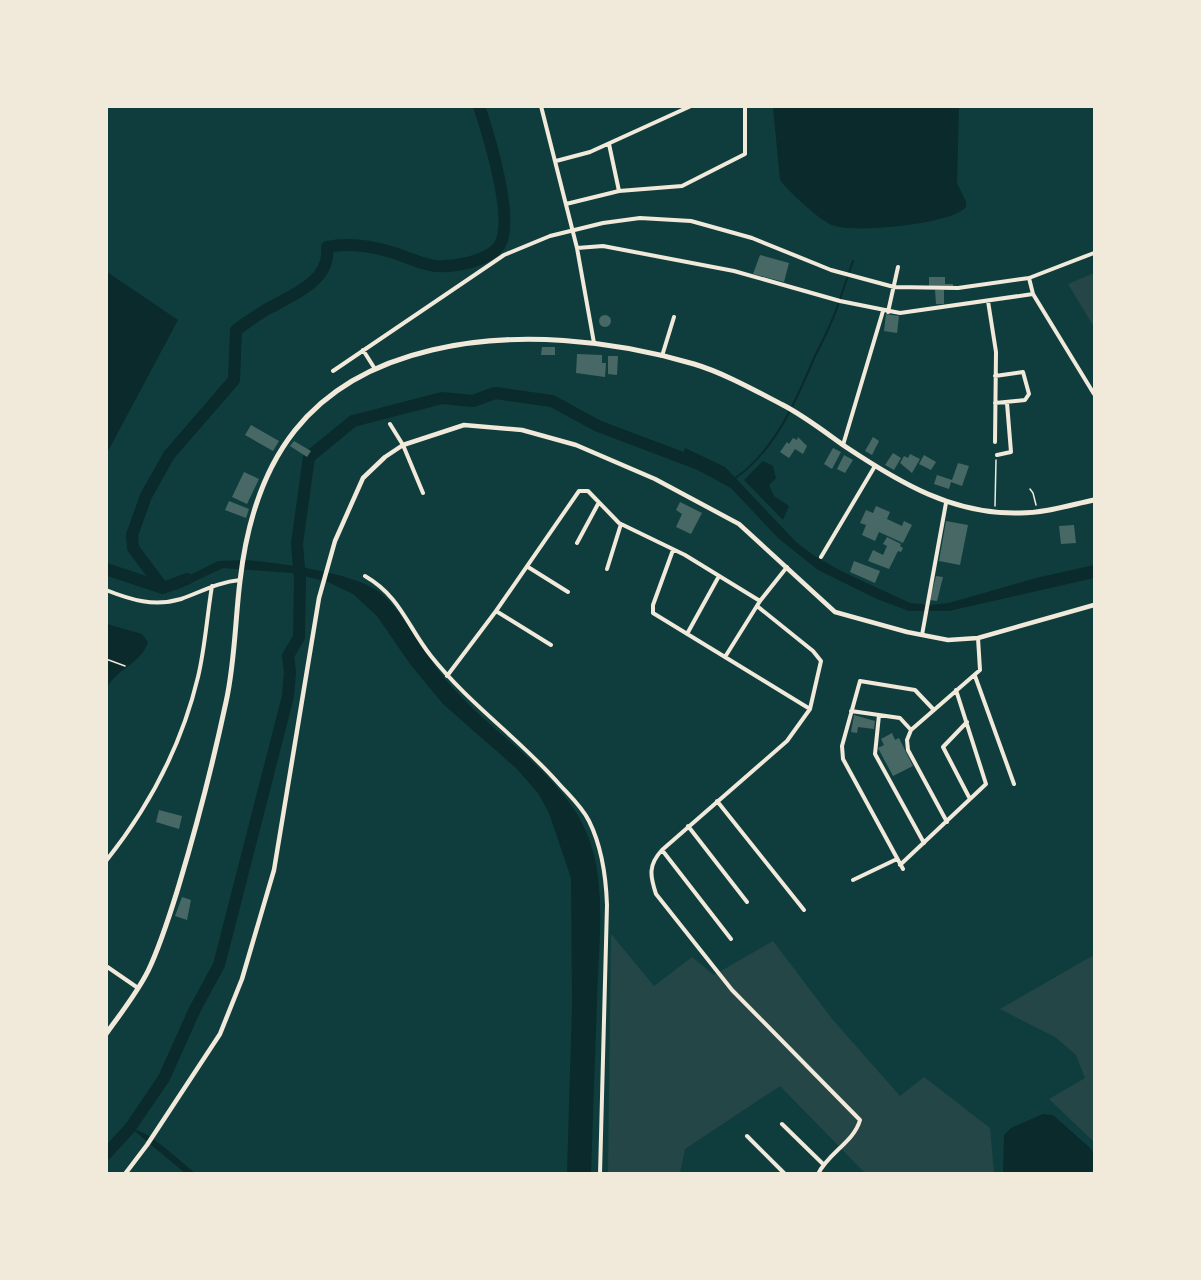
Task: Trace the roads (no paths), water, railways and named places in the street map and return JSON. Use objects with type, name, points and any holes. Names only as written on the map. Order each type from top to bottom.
[{"type":"main road","points":[[106,1034],[149,969],[167,923],[203,801],[227,699],[240,577],[261,488],[292,433],[331,392],[375,369],[431,350],[478,343],[545,340],[594,343],[698,365],[785,406],[875,466],[946,503],[995,513],[1036,512],[1095,500]]},
{"type":"street","points":[[542,106],[577,248],[594,343]]},
{"type":"street","points":[[556,161],[609,144],[691,106]]},
{"type":"street","points":[[566,204],[618,191],[687,184],[746,154],[745,106]]},
{"type":"street","points":[[609,144],[618,191]]},
{"type":"street","points":[[333,370],[504,255],[571,230],[640,218],[691,221],[752,238],[831,270],[894,287],[958,288],[1029,278],[1095,253]]},
{"type":"street","points":[[577,248],[603,246],[734,272],[885,311],[910,313],[1033,294]]},
{"type":"street","points":[[843,445],[894,287],[898,267]]},
{"type":"street","points":[[1029,278],[1033,294],[1095,394]]},
{"type":"street","points":[[988,301],[995,336],[995,442]]},
{"type":"street","points":[[662,356],[674,316]]},
{"type":"street","points":[[363,350],[375,369]]},
{"type":"street","points":[[995,376],[1020,372],[1024,374],[1028,398],[995,403]]},
{"type":"street","points":[[997,455],[1011,452],[1007,403]]},
{"type":"street","points":[[390,424],[403,445],[423,493]]},
{"type":"street","points":[[125,1173],[153,1138],[220,1034],[242,979],[274,870],[322,585],[327,567],[340,525],[363,478],[385,457],[403,445],[464,425],[522,430],[576,445],[654,479],[739,524],[835,612],[922,636],[948,640],[978,638],[1095,605]]},
{"type":"street","points":[[821,557],[875,466]]},
{"type":"street","points":[[447,676],[528,567],[575,493],[588,491],[598,504],[621,525],[673,550],[760,601]]},
{"type":"street","points":[[922,636],[946,503]]},
{"type":"street","points":[[577,543],[598,504]]},
{"type":"street","points":[[607,569],[621,525]]},
{"type":"street","points":[[673,550],[652,610],[810,709]]},
{"type":"street","points":[[528,567],[568,592]]},
{"type":"street","points":[[725,657],[760,601],[787,567]]},
{"type":"street","points":[[365,576],[391,594],[429,654],[447,676],[547,770],[578,804],[596,837],[605,871],[607,905],[600,1173]]},
{"type":"street","points":[[687,634],[719,576]]},
{"type":"street","points":[[106,590],[142,603],[159,603],[180,599],[240,577]]},
{"type":"street","points":[[106,861],[140,815],[189,712],[199,674],[212,586]]},
{"type":"street","points":[[757,606],[813,651],[821,661],[810,709],[787,741],[662,850],[652,861],[650,877],[656,894],[732,990],[860,1120],[857,1130],[822,1163],[818,1173]]},
{"type":"street","points":[[496,611],[551,645]]},
{"type":"street","points":[[947,822],[908,750],[907,740],[911,730],[980,670],[978,638]]},
{"type":"street","points":[[975,675],[1014,784]]},
{"type":"street","points":[[934,710],[915,690],[860,681],[842,746],[843,759],[902,867],[924,843],[984,787],[987,781],[956,690]]},
{"type":"street","points":[[851,711],[900,718],[911,730]]},
{"type":"street","points":[[879,715],[875,754],[924,843]]},
{"type":"street","points":[[967,722],[943,747],[970,800]]},
{"type":"street","points":[[717,801],[804,910]]},
{"type":"street","points":[[688,826],[747,902]]},
{"type":"street","points":[[662,850],[731,939]]},
{"type":"street","points":[[853,880],[897,859]]},
{"type":"street","points":[[106,966],[138,988]]},
{"type":"street","points":[[782,1124],[822,1163]]},
{"type":"street","points":[[747,1137],[785,1173]]},
{"type":"waterway","points":[[163,588],[133,548],[132,535],[146,496],[169,455],[234,380],[236,330],[310,284],[323,268],[327,259],[327,247],[343,245],[367,247],[391,252],[429,265],[443,266],[478,260],[499,246],[503,234],[503,198],[494,156],[479,106]]},
{"type":"waterway","points":[[840,299],[853,261]]},
{"type":"waterway","points":[[734,479],[761,454],[783,424],[839,301]]},
{"type":"waterway","points":[[106,1154],[130,1128],[164,1078],[195,1009],[219,965],[288,696],[290,672],[288,656],[299,637],[300,580],[297,544],[309,457],[353,421],[442,398],[473,401],[495,393],[552,401],[598,426],[696,463]]},
{"type":"waterway","points":[[106,569],[163,588]]},
{"type":"waterway","points":[[163,588],[187,579]]}]
